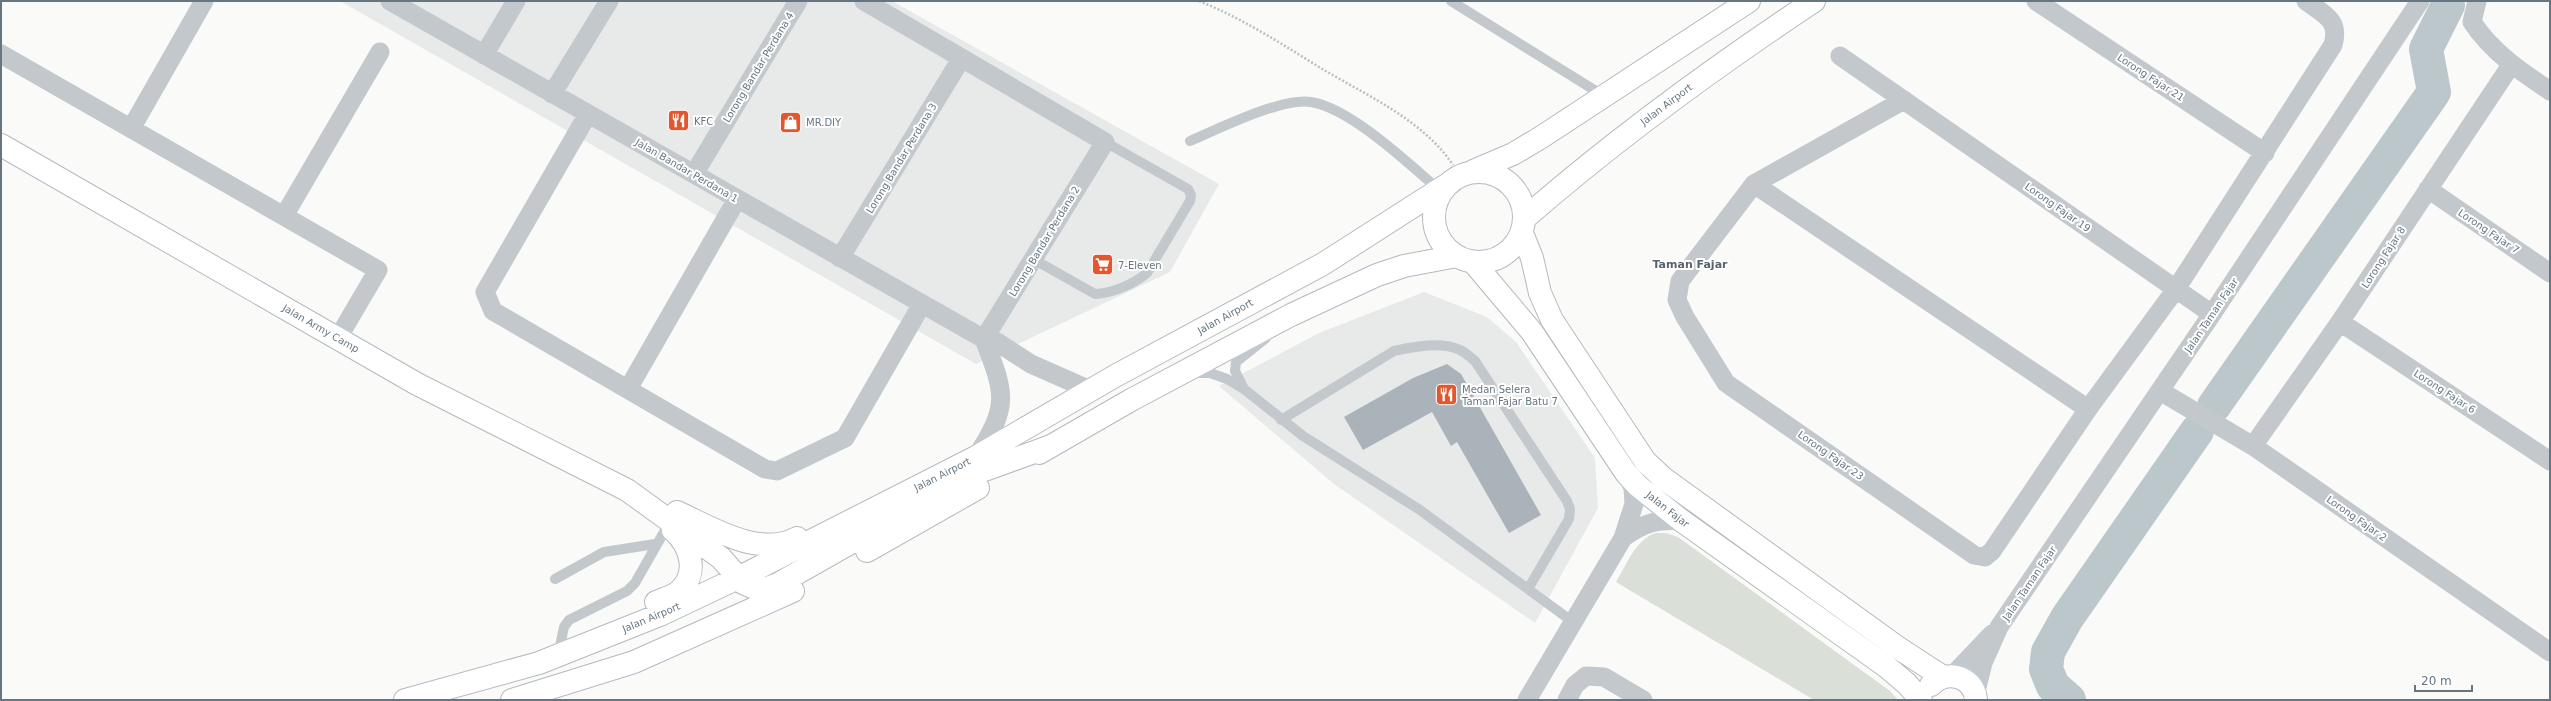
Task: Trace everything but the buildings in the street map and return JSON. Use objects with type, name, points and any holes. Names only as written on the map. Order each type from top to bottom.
[{"type":"main road","name":"Jalan Airport","points":[[406,700],[539,663],[662,614],[740,577],[976,457],[1090,390],[1323,264],[1455,180],[1513,154],[1750,1]]},
{"type":"main road","name":"Jalan Airport","points":[[1524,225],[1572,176],[1689,85],[1814,1]]},
{"type":"main road","name":"Jalan Army Camp","points":[[1,145],[417,384],[627,490],[644,503]]},
{"type":"main road","points":[[1465,259],[1442,242],[1434,222],[1436,201],[1455,180],[1489,172],[1516,188],[1523,202],[1524,225],[1540,293],[1552,320],[1645,461],[1663,478],[1897,647],[1948,676],[1967,682],[1976,697]]},
{"type":"main road","points":[[515,699],[634,662],[788,594],[911,527],[1176,376],[1291,315],[1377,275],[1404,266],[1465,259],[1488,261],[1503,256],[1514,246],[1524,225]]},
{"type":"main road","name":"Jalan Fajar","points":[[1465,259],[1532,332],[1626,473],[1638,486],[1682,521],[1887,667],[1907,684],[1921,700]]},
{"type":"main road","points":[[644,503],[704,545],[740,577],[743,583],[752,587],[767,588],[778,584],[968,476],[1051,446]]},
{"type":"main road","points":[[627,490],[704,526],[763,545],[778,545],[795,540],[865,503],[889,501]]},
{"type":"main road","points":[[511,670],[676,593],[681,588],[687,579],[691,560],[684,541],[644,503]]},
{"type":"main road","points":[[1926,700],[1930,687],[1948,676]]},
{"type":"street","points":[[132,128],[204,1]]},
{"type":"street","name":"Jalan Bandar Perdana 1","points":[[390,1],[984,339],[997,342],[1031,364],[1090,390]]},
{"type":"street","points":[[484,55],[516,1]]},
{"type":"street","points":[[552,94],[609,1]]},
{"type":"street","name":"Lorong Bandar Perdana 4","points":[[694,174],[798,1]]},
{"type":"street","points":[[864,1],[1105,142]]},
{"type":"street","name":"Lorong Fajar 21","points":[[2036,1],[2265,153]]},
{"type":"street","points":[[1904,100],[1754,184],[2088,409],[2176,289],[2265,153],[2333,45],[2337,32],[2331,19],[2306,1]]},
{"type":"street","name":"Jalan Taman Fajar","points":[[1999,627],[2212,314],[2420,1]]},
{"type":"street","points":[[2477,1],[2472,22],[2482,36],[2511,65],[2550,91]]},
{"type":"street","points":[[284,216],[380,52]]},
{"type":"street","points":[[1,54],[378,270],[338,338]]},
{"type":"street","name":"Lorong Fajar 19","points":[[1840,56],[2212,314]]},
{"type":"street","name":"Lorong Bandar Perdana 3","points":[[840,258],[961,59]]},
{"type":"street","name":"Lorong Fajar 8","points":[[2253,446],[2340,322],[2511,65]]},
{"type":"street","points":[[588,114],[485,292],[493,311],[765,469],[777,471],[844,438],[922,304]]},
{"type":"street","name":"Lorong Bandar Perdana 2","points":[[984,339],[1105,142]]},
{"type":"street","name":"Lorong Fajar 23","points":[[1754,184],[1680,281],[1677,300],[1685,317],[1726,383],[1974,555],[1985,557],[1992,551],[2088,409]]},
{"type":"street","name":"Lorong Fajar 7","points":[[2428,189],[2550,273]]},
{"type":"street","points":[[628,389],[737,199]]},
{"type":"street","name":"Lorong Fajar 6","points":[[2340,322],[2550,461]]},
{"type":"street","points":[[976,457],[991,435],[1002,406],[1002,392],[984,339]]},
{"type":"street","name":"Lorong Fajar 2","points":[[2160,391],[2253,446],[2550,652]]},
{"type":"street","points":[[1526,700],[1623,538],[1634,504],[1633,488],[1626,473]]},
{"type":"street","points":[[1623,538],[1649,522],[1660,520],[1682,521]]},
{"type":"street","points":[[1948,676],[1999,627]]},
{"type":"street","points":[[1976,697],[1983,663],[1999,627]]},
{"type":"street","points":[[1567,700],[1575,685],[1586,676],[1604,677],[1643,700]]},
{"type":"lane","points":[[1451,1],[1604,96]]},
{"type":"lane","points":[[1190,141],[1286,104],[1311,102],[1337,111],[1387,145],[1455,180]]},
{"type":"lane","points":[[1033,259],[1096,294],[1104,293],[1139,280],[1147,273],[1190,201],[1191,195],[1188,190],[1105,142]]},
{"type":"lane","points":[[1244,389],[1235,371],[1236,362],[1291,315]]},
{"type":"lane","points":[[1281,420],[1394,351],[1411,347],[1445,346],[1460,350],[1475,360],[1567,501],[1570,509],[1569,519],[1528,589]]},
{"type":"lane","points":[[1176,376],[1196,372],[1210,373],[1227,379],[1244,389],[1281,420],[1420,510],[1573,622]]},
{"type":"lane","points":[[560,646],[564,627],[569,620],[627,591],[635,583],[655,544],[668,525]]},
{"type":"lane","points":[[555,579],[604,552],[655,544]]},
{"type":"path","points":[[1199,1],[1260,30],[1399,114],[1446,155],[1455,180]]},
{"type":"shaded area","points":[[340,1],[892,1],[1219,184],[1170,272],[976,364]]},
{"type":"shaded area","points":[[1424,292],[1487,317],[1516,342],[1595,458],[1598,508],[1535,623],[1334,484],[1219,386],[1319,333]]},
{"type":"shaded area","points":[[1656,533],[1666,533],[1678,537],[1890,691],[1898,700],[1814,700],[1616,582],[1637,546],[1649,536]]},
{"type":"waterway","points":[[2214,406],[2434,92],[2426,49],[2448,5]]},
{"type":"waterway","points":[[2069,700],[2053,686],[2046,669],[2048,652],[2067,618],[2197,431]]},
{"type":"place","name":"KFC","points":[[679,121]]},
{"type":"place","name":"MR.DIY","points":[[791,122]]},
{"type":"place","name":"7-Eleven","points":[[1103,265]]},
{"type":"place","name":"Medan Selera Taman Fajar Batu 7","points":[[1447,395]]},
{"type":"district","name":"Taman Fajar","points":[[1690,264]]}]
